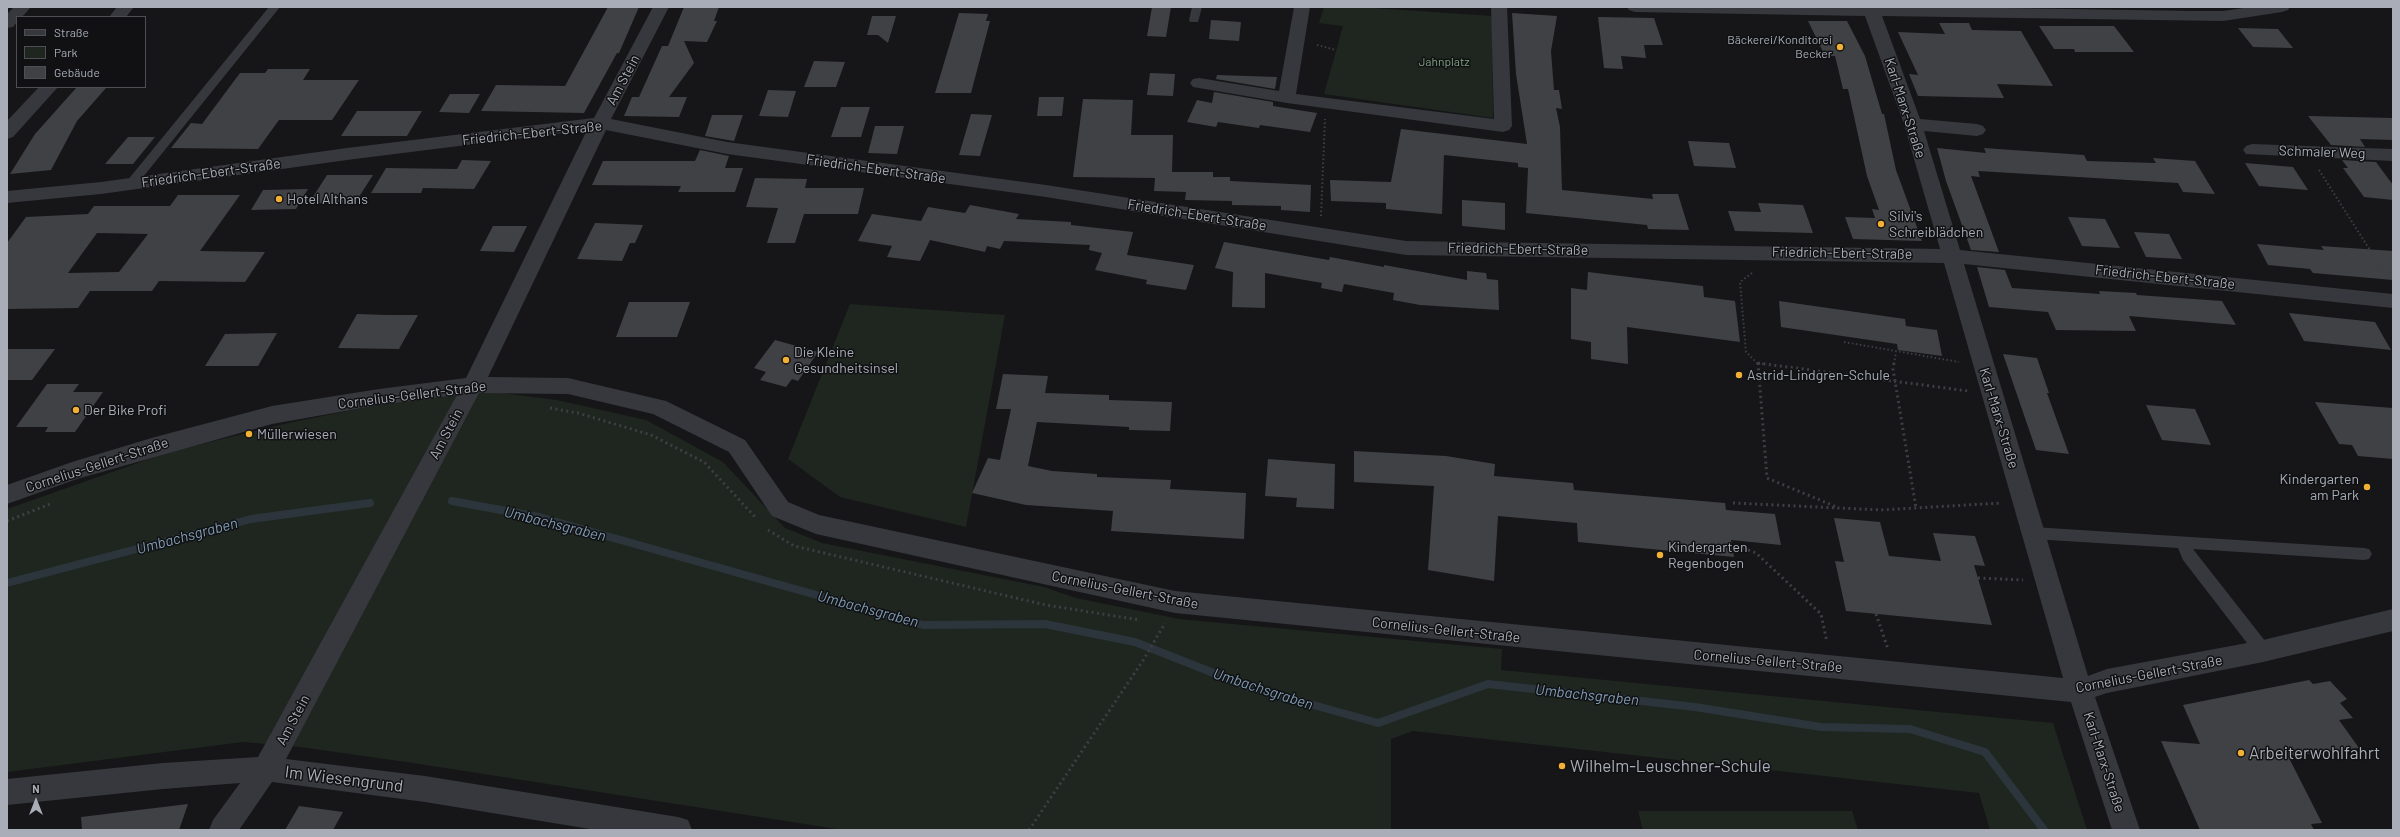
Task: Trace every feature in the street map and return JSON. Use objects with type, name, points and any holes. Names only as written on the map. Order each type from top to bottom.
[{"type":"street","points":[[7,23],[22,7]]},
{"type":"street","points":[[117,16],[126,7]]},
{"type":"street","name":"Am Stein","points":[[223,830],[266,769],[473,385],[600,123],[661,7]]},
{"type":"street","points":[[1287,98],[1302,7]]},
{"type":"street","points":[[1199,83],[1287,98],[1503,126],[1498,7]]},
{"type":"street","points":[[1635,7],[2216,11],[2282,7]]},
{"type":"street","name":"Karl-Marx-Straße","points":[[1871,9],[1913,124],[1950,256],[2047,582],[2080,691],[2126,830]]},
{"type":"street","points":[[7,133],[20,116],[48,88]]},
{"type":"street","name":"Friedrich-Ebert-Straße","points":[[7,197],[131,184],[347,154],[600,123],[727,148],[1046,191],[1406,248],[1778,252],[1950,256],[2393,301]]},
{"type":"street","points":[[1913,124],[1978,130]]},
{"type":"street","name":"Schmaler Weg","points":[[2252,150],[2393,155]]},
{"type":"street","name":"Cornelius-Gellert-Straße","points":[[7,495],[72,471],[226,426],[272,415],[379,396],[473,385],[568,386],[658,407],[737,446],[780,509],[816,524],[1103,588],[1175,602],[2080,691],[2107,681],[2263,651],[2393,620]]},
{"type":"street","name":"Im Wiesengrund","points":[[7,792],[163,776],[266,769],[425,789],[678,830]]},
{"type":"lane","points":[[131,184],[275,7]]},
{"type":"lane","points":[[1194,20],[1197,7]]},
{"type":"lane","points":[[2033,533],[2364,554]]},
{"type":"lane","points":[[2183,543],[2188,555],[2263,651]]},
{"type":"path","points":[[1311,43],[1336,50]]},
{"type":"path","points":[[1320,235],[1325,103]]},
{"type":"path","points":[[2309,152],[2340,206],[2393,286]]},
{"type":"path","points":[[1778,252],[1740,282],[1746,352],[1758,363],[1962,391],[1990,390]]},
{"type":"path","points":[[1844,342],[1983,366]]},
{"type":"path","points":[[1896,352],[1893,370],[1916,508]]},
{"type":"path","points":[[1758,363],[1767,478],[1839,508]]},
{"type":"path","points":[[1733,503],[1881,510],[2024,502]]},
{"type":"path","points":[[1743,548],[1756,553],[1821,614],[1832,667]]},
{"type":"path","points":[[1978,578],[2047,582]]},
{"type":"path","points":[[1876,614],[1897,673]]},
{"type":"path","points":[[1029,830],[1159,635]]},
{"type":"green space","name":"Jahnplatz","points":[[1324,7],[1358,7],[1492,16],[1493,118],[1324,94],[1343,26],[1319,23]]},
{"type":"green space","points":[[850,304],[1005,315],[966,527],[840,497],[788,459]]},
{"type":"green space","points":[[479,390],[557,400],[646,420],[723,462],[785,528],[822,543],[1044,587],[1076,598],[1179,619],[1502,649],[1501,670],[2053,723],[2087,830],[1990,830],[1979,793],[1413,731],[1391,739],[1391,830],[843,830],[413,763],[300,747],[243,742],[7,772],[7,509],[169,452],[288,423],[402,400]]},
{"type":"green space","points":[[1638,811],[1852,811],[1858,830],[1643,830]]},
{"type":"building","points":[[608,7],[639,7],[619,53],[617,53],[584,113],[481,111],[496,85],[565,86]]},
{"type":"building","points":[[684,7],[719,7],[714,21],[717,21],[707,42],[684,41],[694,63],[669,97],[687,97],[679,117],[624,116],[632,97],[639,97],[662,46],[668,46]]},
{"type":"building","points":[[1152,7],[1171,7],[1166,37],[1147,36]]},
{"type":"building","points":[[959,13],[988,14],[986,21],[990,21],[971,93],[935,93]]},
{"type":"building","points":[[1512,13],[1557,16],[1551,51],[1554,90],[1559,90],[1562,109],[1556,108],[1560,127],[1562,190],[1653,199],[1652,194],[1678,194],[1689,230],[1648,229],[1647,225],[1526,213],[1528,168],[1518,167],[1518,163],[1444,155],[1442,214],[1386,209],[1386,203],[1331,201],[1330,180],[1391,182],[1401,129],[1527,144],[1516,74]]},
{"type":"building","points":[[872,16],[896,16],[888,43],[878,35],[867,35]]},
{"type":"building","points":[[1598,17],[1654,18],[1663,45],[1644,45],[1646,58],[1621,56],[1623,69],[1604,68]]},
{"type":"building","points":[[1211,20],[1241,22],[1239,41],[1209,39]]},
{"type":"building","points":[[1808,21],[1847,21],[1865,56],[1882,114],[1884,114],[1896,170],[1922,241],[1853,239],[1845,217],[1875,218],[1872,209],[1879,210],[1867,176],[1848,89],[1843,89],[1835,56],[1825,56]]},
{"type":"building","points":[[1939,23],[1969,23],[1972,30],[2021,31],[2053,86],[1997,84],[2004,98],[1918,96],[1909,74],[1918,75],[1898,32],[1945,34]]},
{"type":"building","points":[[2039,26],[2114,26],[2134,52],[2075,52],[2074,49],[2054,49]]},
{"type":"building","points":[[2238,28],[2278,29],[2293,48],[2253,47]]},
{"type":"building","points":[[814,61],[845,62],[836,87],[804,87]]},
{"type":"building","points":[[268,69],[310,69],[303,80],[359,80],[332,120],[279,120],[258,149],[171,148],[191,123],[202,124],[240,73],[265,73]]},
{"type":"building","points":[[1150,73],[1175,74],[1173,96],[1147,95]]},
{"type":"building","points":[[1217,75],[1277,77],[1275,89],[1216,79]]},
{"type":"building","points":[[76,88],[106,88],[77,121],[51,170],[10,174],[35,134]]},
{"type":"building","points":[[768,90],[796,91],[788,117],[759,116]]},
{"type":"building","points":[[1214,92],[1273,102],[1273,106],[1317,113],[1310,132],[1260,125],[1259,128],[1218,122],[1216,127],[1187,122],[1197,100],[1212,103]]},
{"type":"building","points":[[450,94],[480,94],[469,113],[439,112]]},
{"type":"building","points":[[1039,97],[1064,97],[1062,116],[1037,116]]},
{"type":"building","points":[[1083,99],[1133,100],[1131,135],[1173,135],[1172,172],[1213,172],[1213,177],[1230,177],[1230,181],[1311,185],[1310,212],[1281,210],[1281,206],[1232,205],[1232,201],[1185,200],[1186,192],[1154,191],[1155,178],[1073,177]]},
{"type":"building","points":[[841,107],[870,107],[861,137],[831,137]]},
{"type":"building","points":[[357,111],[422,111],[407,136],[341,136]]},
{"type":"building","points":[[971,114],[992,115],[980,156],[959,155]]},
{"type":"building","points":[[712,115],[743,115],[734,141],[705,136]]},
{"type":"building","points":[[2308,116],[2393,118],[2393,140],[2360,139],[2365,147],[2331,145]]},
{"type":"building","points":[[875,126],[904,126],[897,154],[868,153]]},
{"type":"building","points":[[128,137],[155,137],[133,164],[105,164]]},
{"type":"building","points":[[1688,141],[1729,143],[1736,168],[1694,166]]},
{"type":"building","points":[[1937,148],[1986,153],[1984,148],[2084,155],[2087,161],[2156,163],[2153,158],[2195,161],[2215,194],[2183,192],[2178,183],[1978,171],[1980,177],[1971,176],[1999,252],[1971,250],[1946,181]]},
{"type":"building","points":[[700,150],[729,156],[725,168],[743,168],[735,192],[678,192],[681,186],[592,185],[603,161],[695,161]]},
{"type":"building","points":[[462,160],[491,161],[474,189],[423,188],[421,193],[371,193],[386,168],[457,169]]},
{"type":"building","points":[[2342,160],[2376,162],[2393,185],[2393,200],[2364,197],[2343,168],[2348,168]]},
{"type":"building","points":[[2245,163],[2293,167],[2308,190],[2259,186]]},
{"type":"building","points":[[327,175],[373,175],[355,203],[309,203]]},
{"type":"building","points":[[755,178],[807,179],[805,188],[864,188],[858,214],[804,214],[795,243],[767,243],[778,208],[746,207]]},
{"type":"building","name":"Hotel Althans","points":[[308,189],[296,209],[251,210],[263,190]]},
{"type":"building","points":[[178,195],[240,195],[200,251],[265,252],[245,282],[159,281],[152,291],[90,291],[78,308],[7,309],[7,243],[26,217],[88,214],[94,206],[170,206]],"holes":[[[97,233],[148,234],[119,272],[68,273]]]},
{"type":"building","points":[[1462,200],[1505,203],[1505,230],[1462,226]]},
{"type":"building","points":[[1758,203],[1803,205],[1813,233],[1735,231],[1728,211],[1761,212]]},
{"type":"building","points":[[970,205],[1019,214],[1016,219],[1071,222],[1071,225],[1133,232],[1127,255],[1194,265],[1186,290],[1146,284],[1147,280],[1095,270],[1102,253],[1089,250],[1090,245],[1004,241],[1000,249],[987,246],[985,252],[930,240],[920,261],[887,257],[892,246],[858,241],[872,214],[921,221],[928,207],[965,213]]},
{"type":"building","points":[[2068,217],[2105,219],[2120,248],[2082,246]]},
{"type":"building","points":[[595,223],[643,225],[635,243],[630,243],[622,261],[577,259]]},
{"type":"building","points":[[493,226],[527,226],[514,252],[480,251]]},
{"type":"building","points":[[2134,232],[2169,234],[2182,259],[2146,257]]},
{"type":"building","points":[[1224,242],[1329,260],[1330,257],[1384,267],[1384,265],[1467,280],[1467,271],[1486,273],[1487,279],[1498,280],[1499,310],[1420,305],[1393,300],[1394,293],[1344,284],[1342,292],[1321,288],[1322,283],[1265,273],[1265,308],[1232,307],[1233,272],[1215,268]]},
{"type":"building","points":[[2257,244],[2324,250],[2321,246],[2393,251],[2393,280],[2313,273],[2310,269],[2268,265]]},
{"type":"building","points":[[1977,267],[2005,270],[2012,288],[2100,294],[2099,291],[2136,293],[2137,295],[2222,301],[2236,325],[2129,316],[2136,331],[2056,330],[2048,312],[1989,307]]},
{"type":"building","points":[[1588,272],[1703,286],[1704,297],[1735,301],[1740,342],[1627,327],[1628,364],[1591,359],[1591,342],[1571,339],[1571,288],[1587,290]]},
{"type":"building","points":[[1779,301],[1905,319],[1906,326],[1937,330],[1942,356],[1898,350],[1897,344],[1781,327]]},
{"type":"building","points":[[629,302],[690,302],[677,337],[616,337]]},
{"type":"building","points":[[2289,313],[2375,322],[2391,350],[2304,341]]},
{"type":"building","points":[[357,314],[418,315],[399,349],[338,348]]},
{"type":"building","points":[[277,333],[258,366],[205,366],[225,334]]},
{"type":"building","name":"Die Kleine Gesundheitsinsel","points":[[775,340],[818,352],[798,381],[792,379],[786,387],[760,380],[766,372],[754,368]]},
{"type":"building","points":[[7,349],[55,349],[32,380],[7,380]]},
{"type":"building","points":[[2003,354],[2037,358],[2049,393],[2047,393],[2069,454],[2036,450]]},
{"type":"building","points":[[1003,374],[1048,376],[1045,393],[1109,395],[1109,400],[1172,402],[1170,431],[1129,430],[1129,427],[1037,422],[1028,466],[1052,471],[1097,474],[1097,477],[1171,480],[1170,489],[1246,493],[1244,539],[1111,531],[1113,511],[1026,505],[972,493],[988,458],[1000,460],[1011,409],[996,409]]},
{"type":"building","points":[[47,384],[79,384],[73,392],[103,392],[75,432],[45,432],[48,427],[16,427]]},
{"type":"building","points":[[2315,402],[2393,408],[2393,459],[2358,456],[2352,445],[2339,444]]},
{"type":"building","points":[[2146,405],[2195,409],[2211,445],[2162,440]]},
{"type":"building","points":[[1354,451],[1446,456],[1495,464],[1494,476],[1573,483],[1574,490],[1725,503],[1726,510],[1775,514],[1781,545],[1731,540],[1734,557],[1578,542],[1577,523],[1498,516],[1494,581],[1428,570],[1434,486],[1354,482]]},
{"type":"building","points":[[1268,459],[1335,464],[1334,509],[1296,507],[1297,498],[1265,496]]},
{"type":"building","points":[[1834,518],[1880,522],[1889,556],[1941,561],[1933,533],[1975,536],[1985,566],[1974,565],[1992,625],[1846,611],[1835,561],[1844,562]]},
{"type":"building","name":"Arbeiterwohlfahrt","points":[[2309,680],[2313,684],[2330,681],[2347,699],[2340,703],[2353,718],[2339,720],[2359,748],[2288,756],[2322,823],[2311,824],[2314,830],[2200,830],[2161,741],[2200,744],[2183,705]]},
{"type":"building","points":[[188,804],[179,830],[82,830],[81,817]]},
{"type":"building","points":[[299,806],[343,812],[333,830],[285,830]]},
{"type":"waterway","name":"Umbachsgraben","points":[[452,501],[539,517],[923,625],[1045,624],[1135,642],[1249,687],[1378,723],[1488,684],[1695,707],[1821,727],[1910,729],[1985,752],[2044,830]]},
{"type":"waterway","name":"Umbachsgraben","points":[[7,583],[251,519],[370,503]]},
{"type":"place","name":"Bäckerei/Konditorei Becker","points":[[1840,47]]},
{"type":"place","name":"Hotel Althans","points":[[279,199]]},
{"type":"place","name":"Silvi's Schreiblädchen","points":[[1881,224]]},
{"type":"place","name":"Die Kleine Gesundheitsinsel","points":[[786,360]]},
{"type":"place","name":"Astrid-Lindgren-Schule","points":[[1739,375]]},
{"type":"place","name":"Der Bike Profi","points":[[76,410]]},
{"type":"place","name":"Müllerwiesen","points":[[249,434]]},
{"type":"place","name":"Kindergarten am Park","points":[[2367,487]]},
{"type":"place","name":"Kindergarten Regenbogen","points":[[1660,555]]},
{"type":"place","name":"Arbeiterwohlfahrt","points":[[2241,753]]},
{"type":"place","name":"Wilhelm-Leuschner-Schule","points":[[1562,766]]}]
